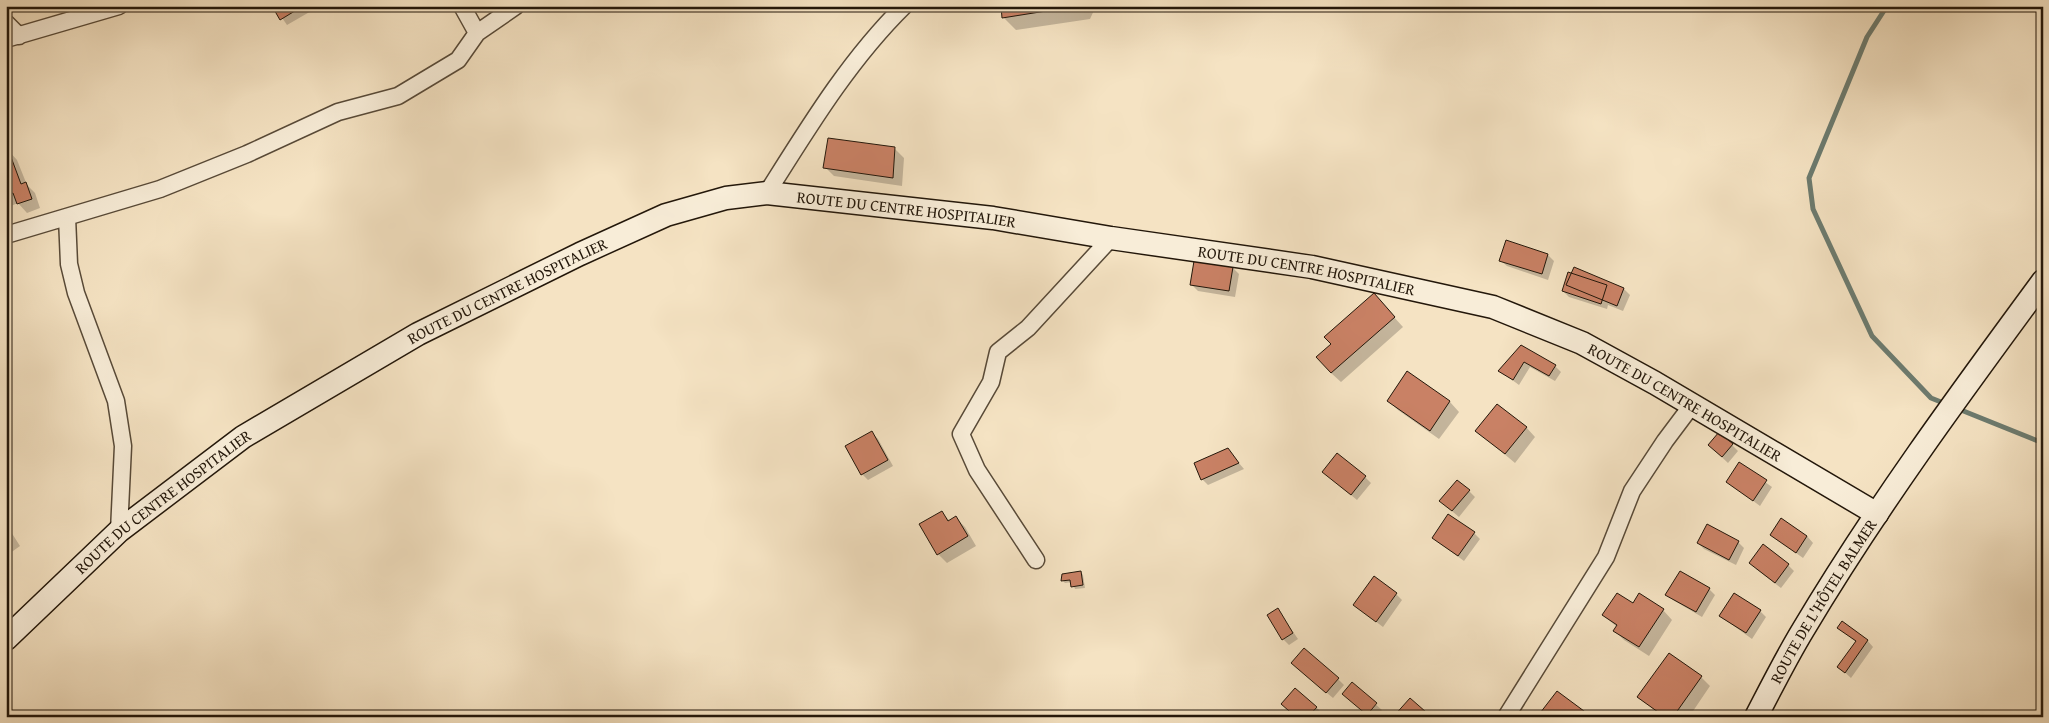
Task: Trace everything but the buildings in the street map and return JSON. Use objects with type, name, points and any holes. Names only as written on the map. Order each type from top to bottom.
[{"type":"street","points":[[6,23],[12,38],[119,6]]},
{"type":"street","points":[[462,6],[477,33]]},
{"type":"street","points":[[6,235],[160,189],[247,154],[338,112],[398,96],[458,60],[477,33],[516,6]]},
{"type":"street","points":[[766,193],[827,98],[888,22],[904,6]]},
{"type":"street","name":"ROUTE DU CENTRE HOSPITALIER","points":[[6,639],[119,531],[243,437],[418,334],[580,254],[666,215],[726,198],[766,193],[993,218],[1111,238],[1312,267],[1493,308],[1582,343],[1692,405],[1877,514]]},
{"type":"street","points":[[67,217],[69,264],[76,293],[116,401],[123,446],[119,531]]},
{"type":"street","points":[[1036,560],[977,470],[961,434],[991,382],[998,352],[1028,328],[1111,238]]},
{"type":"street","name":"ROUTE DE L'HÔTEL BALMER","points":[[1756,717],[1802,631],[1877,514],[2043,281]]},
{"type":"street","points":[[1506,717],[1606,556],[1632,491],[1664,441],[1692,405]]},
{"type":"waterway","points":[[1887,6],[1867,37],[1809,178],[1813,209],[1872,336],[1931,398],[1946,404]]},
{"type":"waterway","points":[[1956,408],[2043,443]]}]
